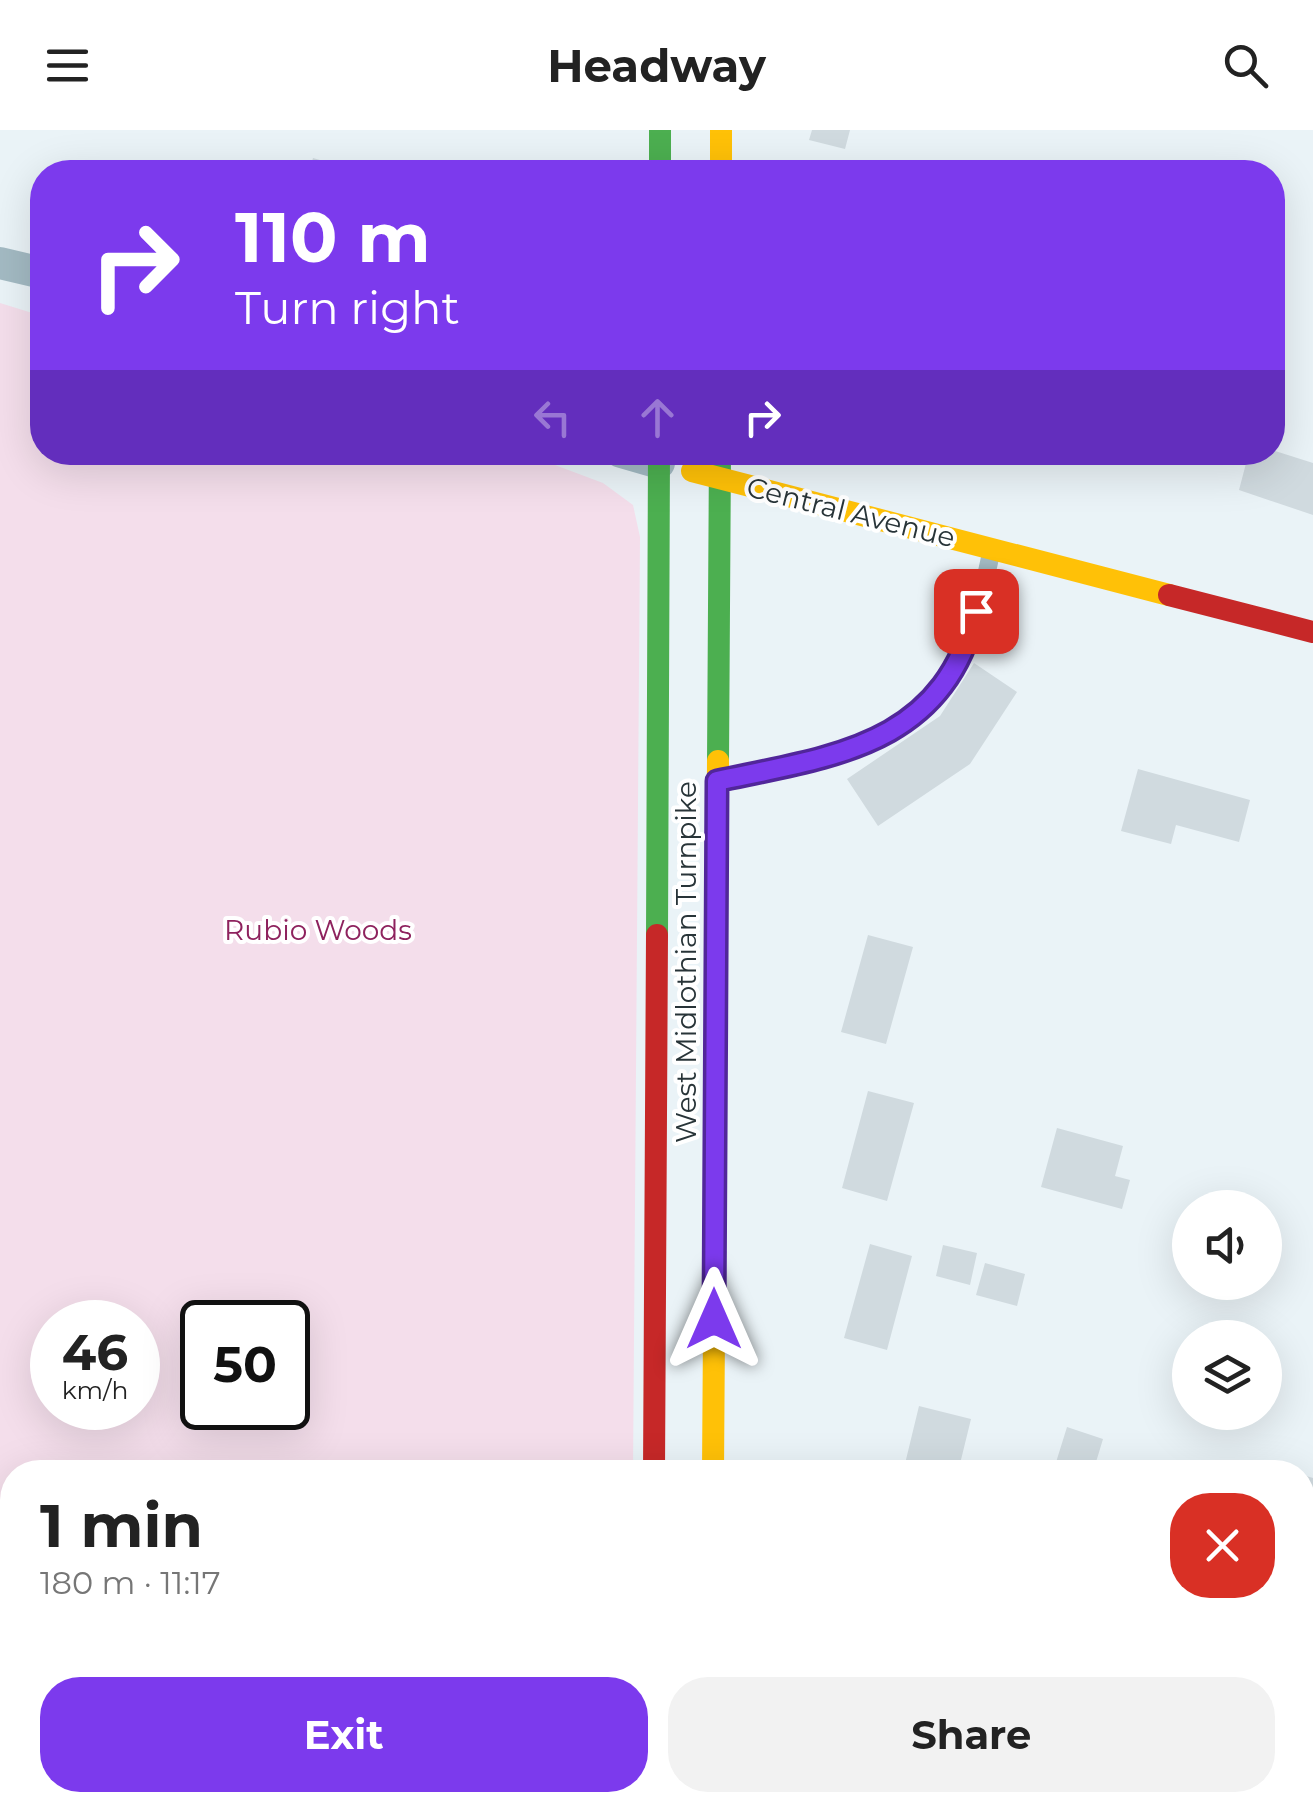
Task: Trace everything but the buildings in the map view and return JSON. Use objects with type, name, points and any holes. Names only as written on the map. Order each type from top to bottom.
[{"type":"main road","points":[[660,130],[660,160]]},
{"type":"main road","points":[[721,160],[722,130]]},
{"type":"main road","name":"West Midlothian Turnpike","points":[[654,1460],[659,465]]},
{"type":"main road","name":"Central Avenue","points":[[680,465],[1313,632]]},
{"type":"main road","name":"West Midlothian Turnpike","points":[[713,1460],[720,465]]},
{"type":"street","points":[[0,263],[30,270]]},
{"type":"lane","points":[[717,781],[851,752],[926,709],[969,642],[992,549]]},
{"type":"green space","name":"Rubio Woods","points":[[0,303],[30,312],[30,465],[555,465],[603,483],[633,505],[640,537],[633,1460],[0,1460]]},
{"type":"traffic: fast","points":[[660,130],[660,160]]},
{"type":"traffic: fast","points":[[657,935],[659,465]]},
{"type":"traffic: fast","points":[[718,761],[720,465]]},
{"type":"traffic: slow","points":[[721,130],[721,160]]},
{"type":"traffic: slow","points":[[692,471],[1169,595]]},
{"type":"traffic: slow","points":[[713,1460],[718,761]]},
{"type":"traffic: jam","points":[[1169,595],[1313,632]]},
{"type":"traffic: jam","points":[[654,1460],[657,935]]},
{"type":"route","points":[[714,1319],[717,781],[851,752],[926,709],[969,642],[976,611]]}]
